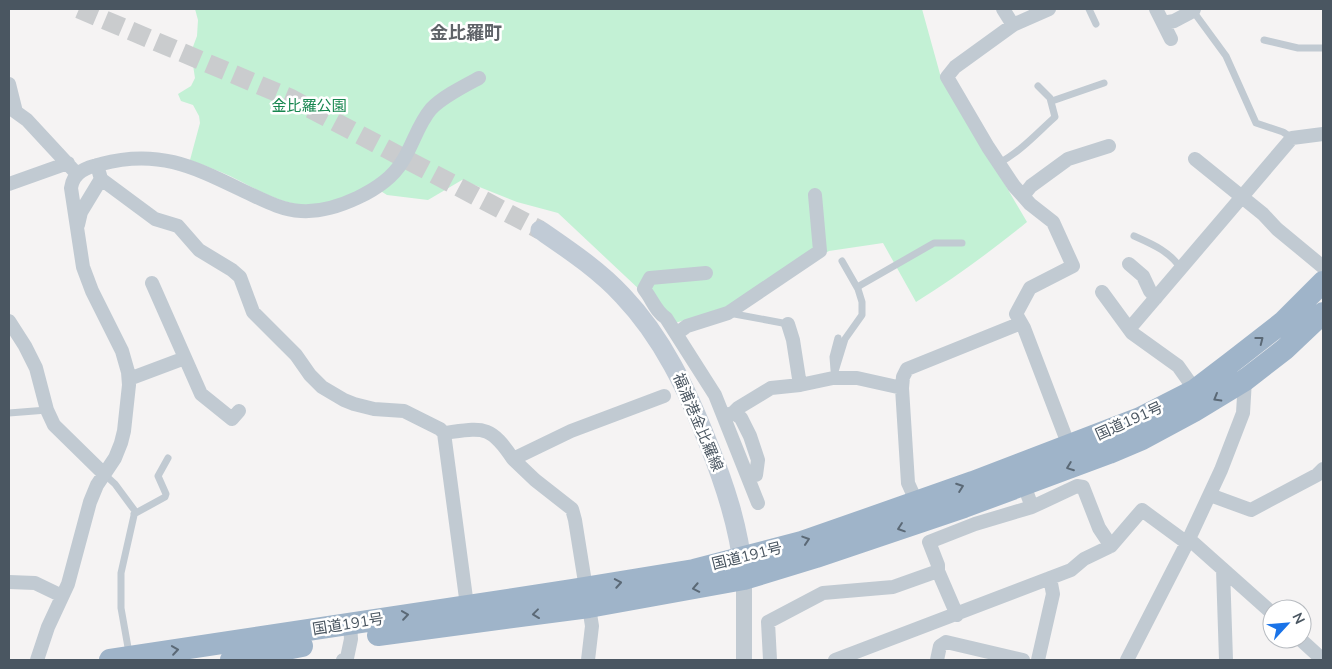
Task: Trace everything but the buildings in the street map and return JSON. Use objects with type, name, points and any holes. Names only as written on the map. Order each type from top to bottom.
[{"type":"highway","name":"国道191号","points":[[743,568],[802,542],[917,503],[1140,418],[1195,390],[1283,322],[1323,282]]},
{"type":"highway","name":"国道191号","points":[[120,659],[350,631],[588,598],[694,570],[743,568],[816,557],[964,507],[1142,438],[1194,411],[1246,380],[1285,349],[1323,313]]},
{"type":"highway","name":"国道191号","points":[[231,660],[308,644],[350,631]]},
{"type":"main road","name":"福浦港金比羅線","points":[[540,230],[605,278],[637,311],[667,354],[690,396],[711,449],[735,518],[743,568]]},
{"type":"street","points":[[1003,9],[1012,25]]},
{"type":"street","points":[[1156,9],[1171,39]]},
{"type":"street","points":[[1045,10],[1012,25],[955,67],[948,77],[999,163],[1023,196],[1053,222],[1073,266],[1030,288],[1016,314],[1068,446]]},
{"type":"street","points":[[1164,23],[1174,21],[1193,10]]},
{"type":"street","points":[[38,660],[48,626],[68,584],[90,502],[97,485],[115,458],[124,431],[129,379],[122,351],[92,291],[83,267],[71,188],[72,181],[77,174],[97,164],[148,157],[170,161],[202,171],[273,205],[291,211],[320,211],[371,192],[386,182],[403,161],[432,107],[479,78]]},
{"type":"street","points":[[9,84],[12,110],[27,120],[77,174]]},
{"type":"street","points":[[1130,328],[1292,138],[1323,134]]},
{"type":"street","points":[[1023,196],[1031,186],[1068,159],[1109,146]]},
{"type":"street","points":[[1195,159],[1323,267]]},
{"type":"street","points":[[9,184],[68,163]]},
{"type":"street","points":[[97,164],[101,179],[155,219],[178,226],[199,250],[240,277],[253,312],[296,355],[310,375],[322,387],[344,400],[363,407],[404,411],[440,429],[444,433],[468,614]]},
{"type":"street","points":[[77,225],[81,212],[86,207],[101,179]]},
{"type":"street","points":[[676,334],[687,326],[728,313],[820,251],[815,195]]},
{"type":"street","points":[[1129,264],[1143,276],[1150,291],[1156,298]]},
{"type":"street","points":[[706,273],[650,278],[644,289],[660,314],[666,318],[728,414],[734,444],[757,500],[759,488],[745,447],[741,443],[734,444],[711,449]]},
{"type":"street","points":[[152,283],[201,394],[232,420],[239,411]]},
{"type":"street","points":[[1102,292],[1132,332],[1178,366],[1195,390]]},
{"type":"street","points":[[9,321],[36,368],[47,410],[54,425],[104,474]]},
{"type":"street","points":[[917,503],[908,483],[902,388],[907,369],[1020,323]]},
{"type":"street","points":[[788,324],[793,340],[800,385]]},
{"type":"street","points":[[129,379],[186,358]]},
{"type":"street","points":[[1126,660],[1210,495],[1243,413],[1246,380],[1233,361]]},
{"type":"street","points":[[728,414],[771,388],[800,385],[833,378],[857,378],[902,388]]},
{"type":"street","points":[[513,460],[578,428],[664,396]]},
{"type":"street","points":[[728,414],[741,418],[750,436],[758,460],[756,475]]},
{"type":"street","points":[[444,433],[483,430],[499,440],[513,460],[572,509],[592,626],[588,660]]},
{"type":"street","points":[[1210,495],[1251,510],[1317,475],[1323,469]]},
{"type":"street","points":[[1024,485],[1032,507]]},
{"type":"street","points":[[957,615],[928,542],[976,524],[1032,507],[1077,486],[1083,487],[1099,528],[1111,546]]},
{"type":"street","points":[[842,659],[860,656],[1071,570],[1084,559],[1111,546],[1142,510],[1188,541],[1262,604]]},
{"type":"street","points":[[743,568],[744,660]]},
{"type":"street","points":[[1223,569],[1226,660]]},
{"type":"street","points":[[770,660],[768,622],[792,609],[823,593],[883,589],[938,571]]},
{"type":"street","points":[[1038,660],[1053,594],[1050,578]]},
{"type":"street","points":[[9,582],[35,583],[62,596]]},
{"type":"street","points":[[343,660],[347,658],[350,631]]},
{"type":"street","points":[[937,660],[940,646],[946,642],[1023,660]]},
{"type":"street","points":[[1311,649],[1323,660]]},
{"type":"lane","points":[[1088,9],[1096,24]]},
{"type":"lane","points":[[1193,10],[1226,56],[1256,123],[1283,132],[1292,138]]},
{"type":"lane","points":[[1264,40],[1298,48],[1323,48]]},
{"type":"lane","points":[[1052,101],[1104,83]]},
{"type":"lane","points":[[999,163],[1021,147],[1055,117],[1052,101],[1048,94],[1038,86]]},
{"type":"lane","points":[[1134,236],[1157,246],[1177,261],[1181,269]]},
{"type":"lane","points":[[858,289],[859,286],[934,243],[962,243]]},
{"type":"lane","points":[[833,378],[845,339],[862,315],[862,302],[858,289],[842,262]]},
{"type":"lane","points":[[728,313],[788,324]]},
{"type":"lane","points":[[833,378],[833,357],[838,338]]},
{"type":"lane","points":[[9,413],[47,410]]},
{"type":"lane","points":[[134,514],[165,496],[166,494],[158,476],[168,458]]},
{"type":"lane","points":[[104,474],[115,484],[134,511],[121,573],[120,659]]},
{"type":"green space","name":"金比羅公園","points":[[195,9],[922,9],[940,74],[1027,222],[973,264],[916,302],[883,243],[829,251],[722,309],[675,323],[558,213],[517,202],[462,180],[428,200],[387,195],[371,185],[331,202],[305,205],[283,201],[190,160],[200,123],[199,116],[193,105],[181,101],[178,94],[191,86],[195,78],[191,52],[197,36],[198,20]]},
{"type":"tunnel","points":[[79,9],[290,98],[540,230]]},
{"type":"district","name":"金比羅町","points":[[466,33]]}]
